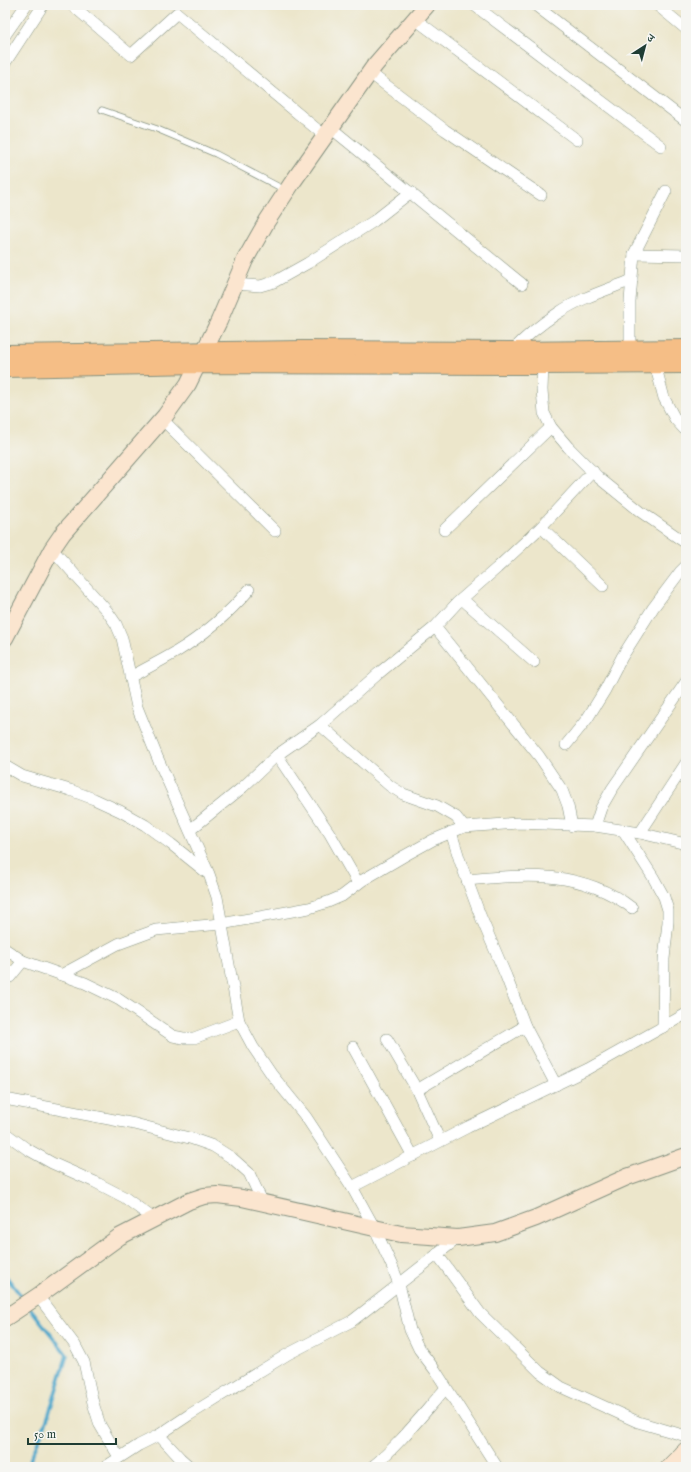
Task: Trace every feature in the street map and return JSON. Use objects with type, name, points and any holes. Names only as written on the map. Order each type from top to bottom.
[{"type":"main road","points":[[5,638],[52,548],[63,533],[162,419],[188,384],[202,358],[248,254],[286,192],[370,73],[427,5]]},
{"type":"main road","points":[[5,354],[543,365],[631,357],[686,349]]},
{"type":"main road","points":[[5,368],[202,358],[303,350],[512,351],[631,357],[655,364],[686,364]]},
{"type":"main road","points":[[10,1314],[119,1237],[189,1201],[204,1196],[217,1195],[242,1198],[401,1234],[458,1238],[495,1233],[529,1220],[627,1177],[686,1156]]},
{"type":"main road","points":[[669,1467],[686,1450]]},
{"type":"street","points":[[5,35],[26,5]]},
{"type":"street","points":[[5,63],[43,5]]},
{"type":"street","points":[[72,5],[132,55],[177,13],[328,132],[411,192],[522,284]]},
{"type":"street","points":[[474,5],[661,146]]},
{"type":"street","points":[[535,5],[686,121]]},
{"type":"street","points":[[657,5],[686,29]]},
{"type":"street","points":[[415,19],[577,140]]},
{"type":"street","points":[[370,73],[445,130],[541,195]]},
{"type":"street","points":[[631,357],[630,301],[634,254],[666,191]]},
{"type":"street","points":[[234,284],[260,286],[274,282],[308,263],[374,221],[411,192]]},
{"type":"street","points":[[634,254],[686,255]]},
{"type":"street","points":[[512,351],[534,329],[559,312],[587,297],[632,280]]},
{"type":"street","points":[[655,364],[664,398],[675,418],[686,431]]},
{"type":"street","points":[[543,365],[542,390],[544,413],[551,428],[593,471],[641,512],[686,543]]},
{"type":"street","points":[[162,419],[275,531]]},
{"type":"street","points":[[444,530],[551,428]]},
{"type":"street","points":[[190,830],[243,787],[277,755],[320,725],[379,673],[435,627],[462,599],[498,568],[541,526],[593,471]]},
{"type":"street","points":[[541,526],[603,586]]},
{"type":"street","points":[[52,548],[107,611],[116,624],[122,638],[140,715],[209,874],[217,897],[239,1021],[253,1047],[272,1075],[306,1117],[352,1187],[375,1229],[399,1284],[410,1330],[419,1349],[446,1388],[496,1467]]},
{"type":"street","points":[[566,745],[587,719],[605,690],[622,657],[653,608],[686,566]]},
{"type":"street","points":[[130,677],[177,652],[231,610],[249,590]]},
{"type":"street","points":[[462,599],[534,662]]},
{"type":"street","points":[[435,627],[538,756],[562,790],[568,806],[572,826]]},
{"type":"street","points":[[595,826],[601,808],[612,789],[686,682]]},
{"type":"street","points":[[320,725],[390,786],[404,794],[437,806],[456,818],[464,827]]},
{"type":"street","points":[[277,755],[330,834],[358,883]]},
{"type":"street","points":[[640,833],[686,763]]},
{"type":"street","points":[[5,766],[22,776],[94,798],[120,811],[145,825],[209,874]]},
{"type":"street","points":[[61,975],[118,944],[156,930],[221,924],[309,908],[328,902],[342,896],[358,883],[410,853],[464,827],[518,823],[595,826],[640,833],[686,844]]},
{"type":"street","points":[[623,830],[653,877],[664,897],[668,910],[664,959],[663,1027]]},
{"type":"street","points":[[451,832],[467,880],[525,1026],[556,1085]]},
{"type":"street","points":[[467,880],[513,876],[544,876],[599,888],[618,897],[632,908]]},
{"type":"street","points":[[5,949],[23,961],[84,982],[118,999],[172,1036],[194,1038],[239,1021]]},
{"type":"street","points":[[5,979],[10,977],[23,961]]},
{"type":"street","points":[[352,1187],[440,1141],[588,1069],[686,1014]]},
{"type":"street","points":[[417,1090],[525,1026]]},
{"type":"street","points":[[387,1039],[417,1090],[440,1141]]},
{"type":"street","points":[[353,1047],[413,1156]]},
{"type":"street","points":[[5,1099],[135,1124],[193,1139],[213,1146],[232,1158],[249,1173],[263,1203]]},
{"type":"street","points":[[5,1133],[26,1149],[52,1163],[124,1197],[154,1219]]},
{"type":"street","points":[[105,1467],[288,1354],[352,1320],[458,1238]]},
{"type":"street","points":[[438,1254],[480,1313],[540,1372],[561,1387],[638,1422],[686,1436]]},
{"type":"street","points":[[34,1298],[75,1345],[84,1362],[93,1403],[100,1425],[119,1457]]},
{"type":"street","points":[[372,1467],[405,1435],[446,1388]]},
{"type":"street","points":[[159,1435],[190,1467]]},
{"type":"lane","points":[[102,110],[157,129],[216,154],[286,192]]},
{"type":"waterway","points":[[5,1275],[25,1301]]},
{"type":"waterway","points":[[27,1467],[47,1420],[67,1355],[30,1308]]}]
